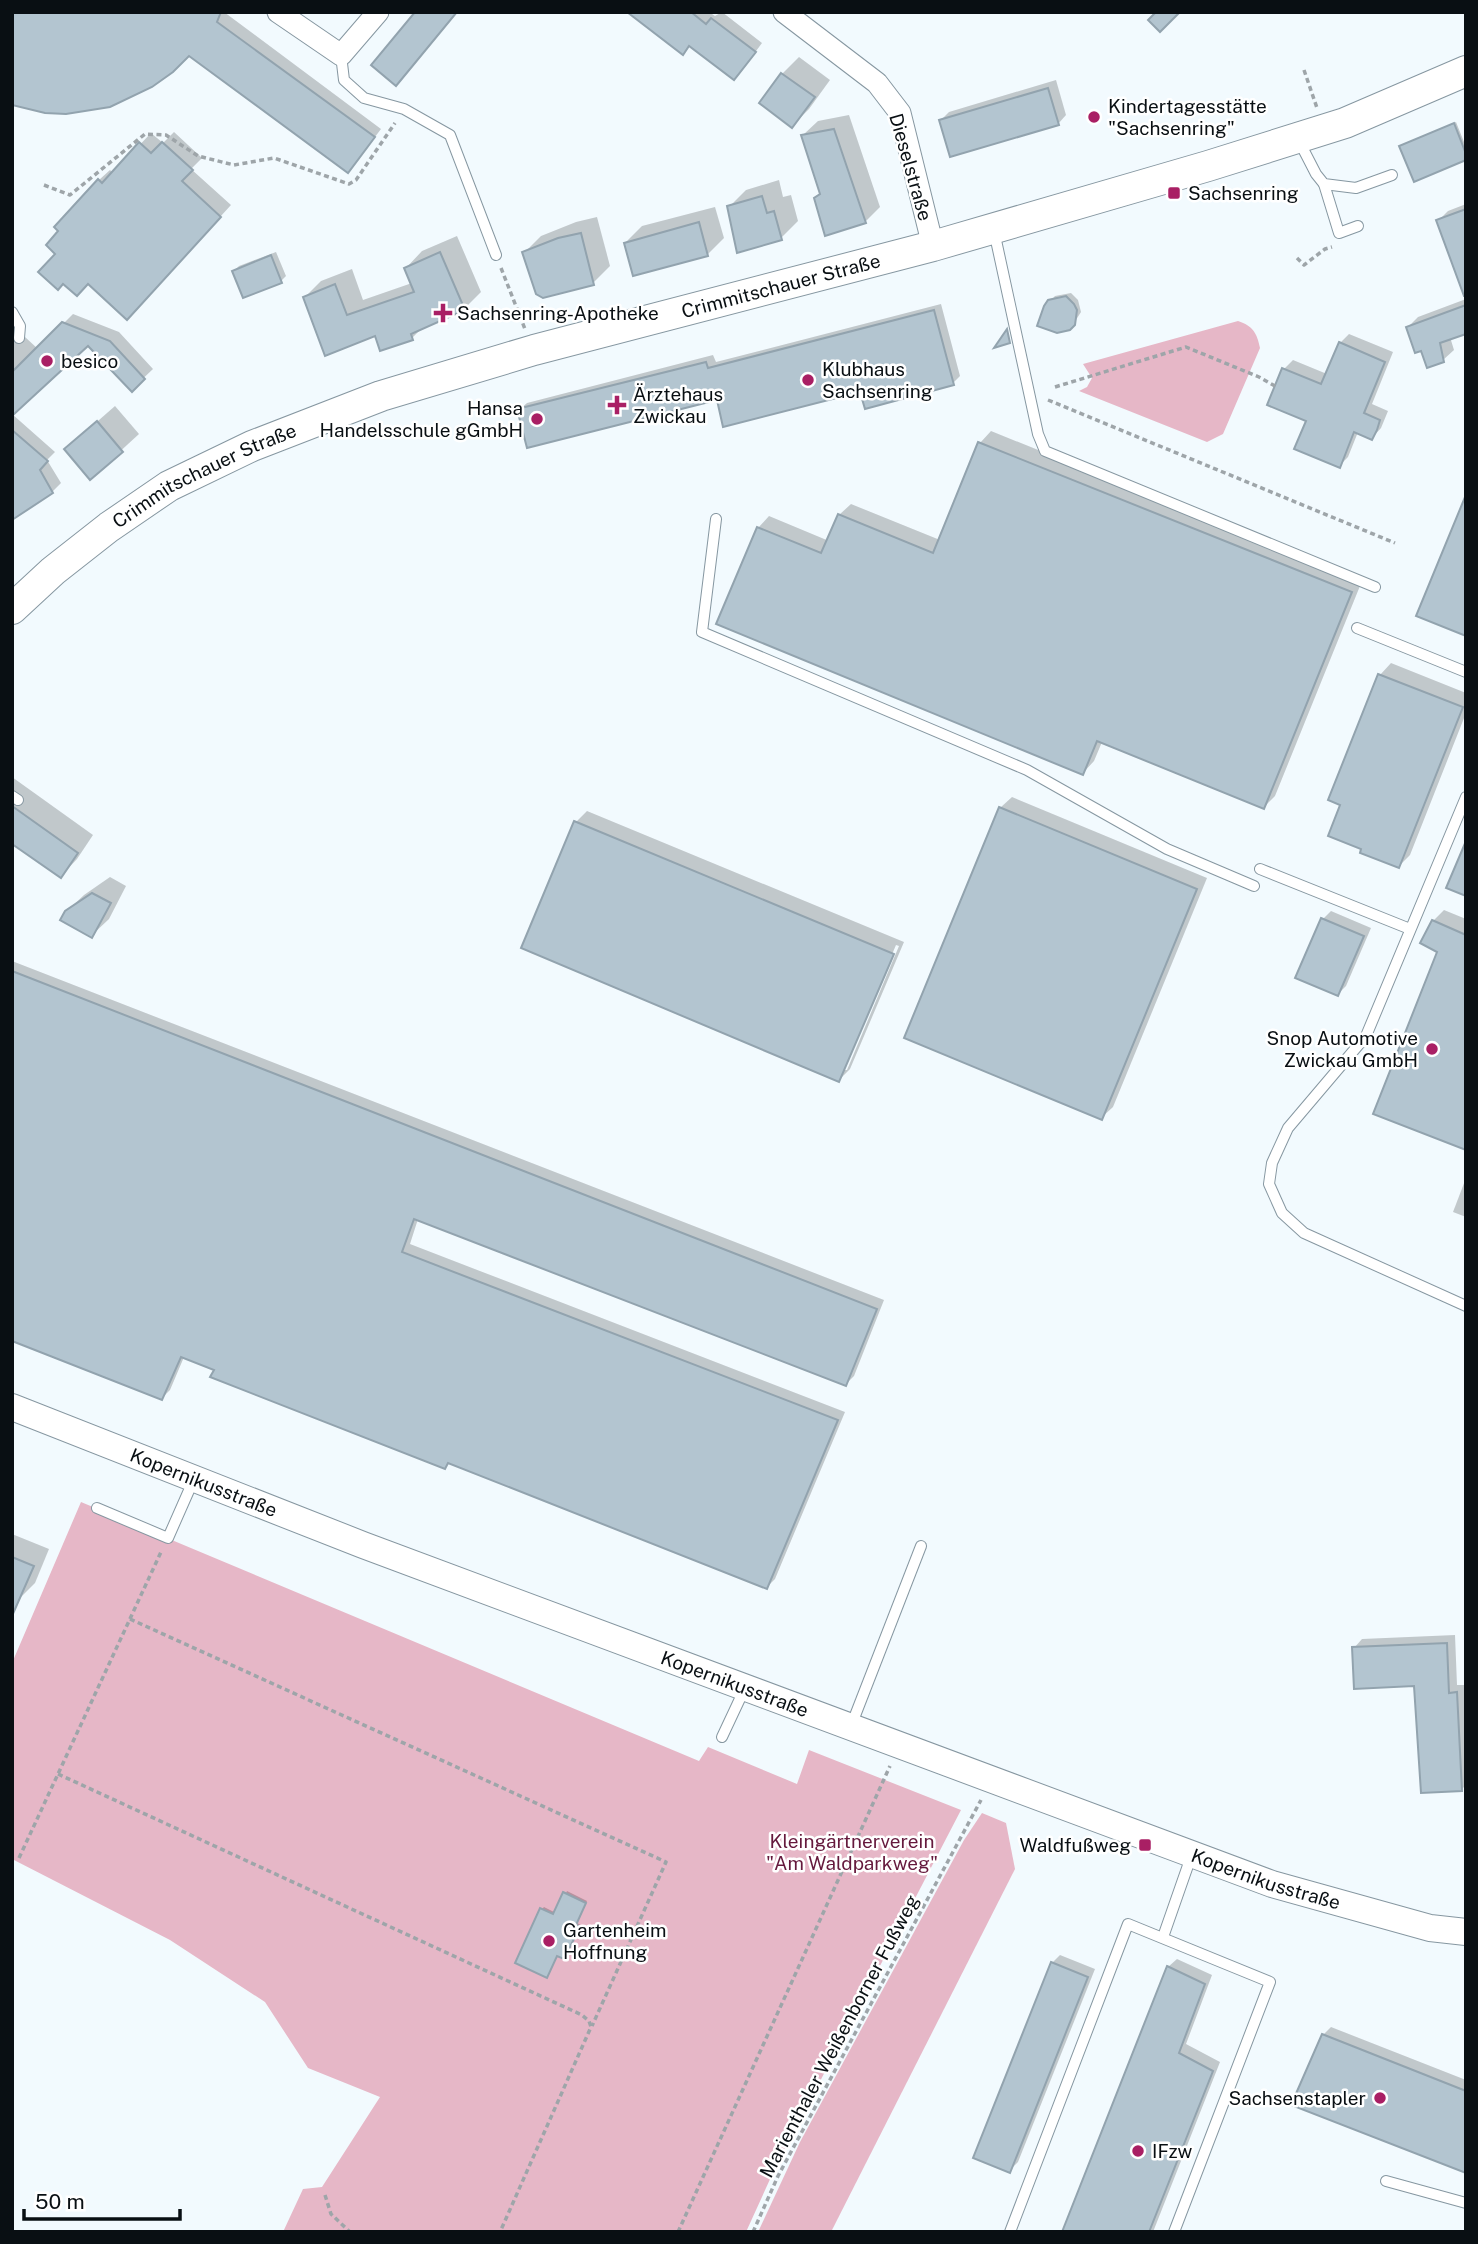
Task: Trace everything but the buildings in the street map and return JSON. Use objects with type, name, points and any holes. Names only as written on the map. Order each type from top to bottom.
[{"type":"main road","name":"Crimmitschauer Straße","points":[[12,609],[53,571],[108,527],[169,486],[252,446],[381,396],[534,350],[933,246],[1297,138],[1345,123],[1466,71]]},
{"type":"street","points":[[278,12],[341,55],[378,12]]},
{"type":"street","name":"Dieselstraße","points":[[784,12],[877,83],[900,113],[933,246]]},
{"type":"street","name":"Kopernikusstraße","points":[[12,1407],[376,1550],[1272,1884],[1430,1928],[1466,1932]]},
{"type":"lane","points":[[341,55],[344,80],[364,99],[404,109],[450,135],[496,255]]},
{"type":"lane","points":[[1297,138],[1324,184],[1339,233],[1358,226]]},
{"type":"lane","points":[[1324,184],[1356,188],[1392,175]]},
{"type":"lane","points":[[993,229],[1003,264],[1038,434],[1045,451],[1375,587]]},
{"type":"lane","points":[[12,312],[20,326],[19,338]]},
{"type":"lane","points":[[716,519],[702,632],[1027,770],[1167,849],[1254,886]]},
{"type":"lane","points":[[1356,628],[1466,672]]},
{"type":"lane","points":[[1466,797],[1366,1036],[1288,1128],[1272,1163],[1269,1184],[1282,1213],[1304,1233],[1466,1306]]},
{"type":"lane","points":[[1260,869],[1410,929]]},
{"type":"lane","points":[[97,1508],[168,1538],[194,1479]]},
{"type":"lane","points":[[851,1726],[921,1546]]},
{"type":"lane","points":[[722,1737],[745,1688]]},
{"type":"lane","points":[[1163,1937],[1192,1854]]},
{"type":"lane","points":[[1010,2232],[1128,1924],[1270,1982],[1174,2232]]},
{"type":"lane","points":[[1386,2180],[1466,2203]]},
{"type":"path","points":[[1304,69],[1316,102]]},
{"type":"path","points":[[44,185],[70,195],[145,134],[166,135],[198,156],[234,164],[274,158],[349,184],[356,180],[404,109]]},
{"type":"path","points":[[1297,258],[1304,265],[1325,249],[1337,245]]},
{"type":"path","points":[[496,255],[534,350]]},
{"type":"path","points":[[1055,387],[1186,347],[1259,377],[1275,387]]},
{"type":"path","points":[[1030,393],[1395,542]]},
{"type":"path","points":[[19,1858],[168,1538]]},
{"type":"path","points":[[130,1619],[666,1862],[500,2232]]},
{"type":"path","points":[[678,2232],[900,1745]]},
{"type":"path","points":[[58,1774],[582,2015],[589,2021],[591,2028]]},
{"type":"path","name":"Marienthaler Weißenborner Fußweg","points":[[753,2232],[778,2176],[991,1780]]},
{"type":"path","points":[[326,2195],[331,2214],[350,2232]]},
{"type":"green space","points":[[1238,321],[1254,331],[1260,348],[1223,434],[1207,442],[1079,391],[1087,387],[1092,378],[1083,364]]},
{"type":"green space","name":"Kleingärtnerverein \"Am Waldparkweg\"","points":[[81,1502],[699,1761],[708,1747],[797,1784],[809,1750],[961,1810],[776,2166],[746,2232],[283,2232],[303,2189],[322,2187],[380,2097],[308,2068],[265,2002],[170,1940],[12,1859],[12,1663]]},
{"type":"green space","points":[[982,1813],[1006,1823],[1015,1869],[831,2232],[758,2232],[800,2142],[964,1840]]},
{"type":"place","name":"Kindertagesstätte \"Sachsenring\"","points":[[1094,117]]},
{"type":"place","name":"Sachsenring","points":[[1174,193]]},
{"type":"place","name":"Sachsenring-Apotheke","points":[[443,313]]},
{"type":"place","name":"besico","points":[[47,361]]},
{"type":"place","name":"Klubhaus Sachsenring","points":[[808,380]]},
{"type":"place","name":"Ärztehaus Zwickau","points":[[617,405]]},
{"type":"place","name":"Hansa Handelsschule gGmbH","points":[[537,419]]},
{"type":"place","name":"Snop Automotive Zwickau GmbH","points":[[1432,1049]]},
{"type":"place","name":"Waldfußweg","points":[[1145,1845]]},
{"type":"place","name":"Gartenheim Hoffnung","points":[[549,1941]]},
{"type":"place","name":"Sachsenstapler","points":[[1380,2098]]},
{"type":"place","name":"IFzw","points":[[1138,2151]]}]
